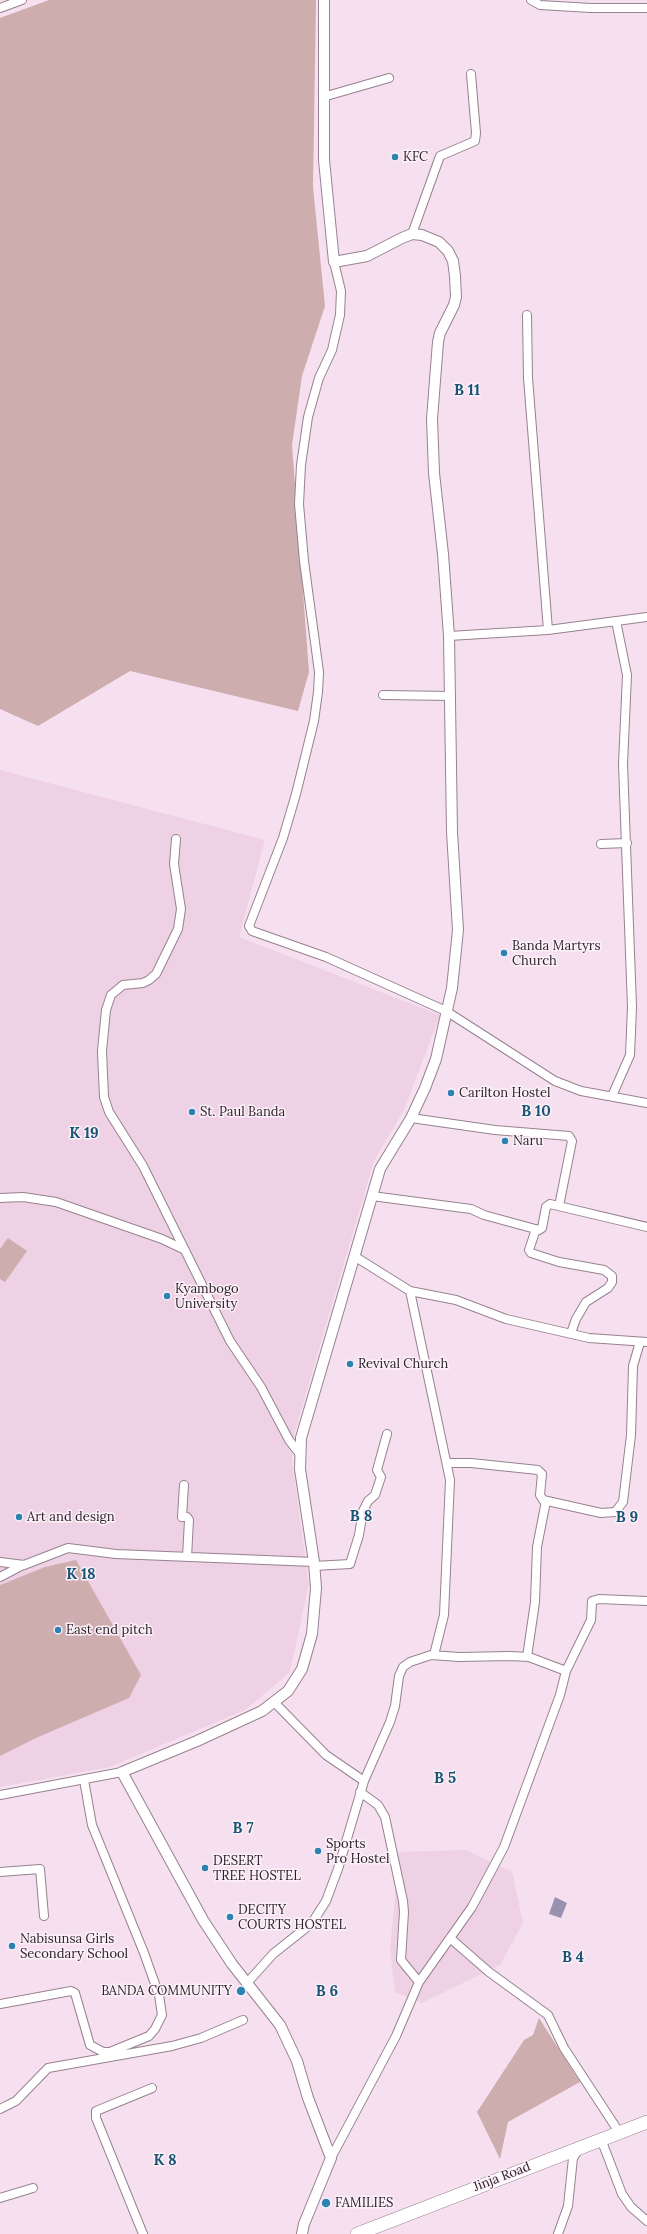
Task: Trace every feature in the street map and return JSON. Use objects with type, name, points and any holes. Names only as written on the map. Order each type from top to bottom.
[{"type":"highway","name":"Jinja Road","points":[[362,2233],[647,2122]]},
{"type":"street","points":[[0,8],[20,0]]},
{"type":"street","points":[[324,0],[324,160],[334,262],[340,291],[340,315],[332,350],[311,401],[301,465],[299,504],[303,553],[319,672],[318,692],[314,722],[296,794],[283,838],[249,926],[252,931],[332,960],[446,1011],[556,1081],[581,1091],[647,1102]]},
{"type":"street","points":[[531,0],[540,5],[591,8],[647,8]]},
{"type":"street","points":[[412,234],[438,158],[444,153],[474,141],[476,133],[471,74]]},
{"type":"street","points":[[323,97],[390,78]]},
{"type":"street","points":[[0,1795],[122,1772],[231,1726],[275,1703],[294,1683],[307,1658],[314,1616],[314,1564],[302,1495],[299,1453],[308,1408],[380,1169],[411,1118],[436,1059],[452,988],[458,930],[452,832],[449,636],[444,554],[434,473],[432,419],[438,342],[440,333],[454,305],[455,276],[453,261],[448,251],[439,242],[422,235],[412,234],[367,256],[334,262]]},
{"type":"street","points":[[527,315],[528,378],[548,630]]},
{"type":"street","points":[[449,636],[548,630],[647,617]]},
{"type":"street","points":[[612,1096],[628,1064],[631,1047],[627,843],[623,764],[627,675],[616,621]]},
{"type":"street","points":[[383,695],[451,696]]},
{"type":"street","points":[[176,839],[174,864],[181,909],[178,929],[156,974],[143,983],[123,985],[111,995],[106,1010],[102,1079],[104,1097],[109,1112],[143,1166],[230,1341],[260,1387],[289,1440],[299,1453]]},
{"type":"street","points":[[601,844],[627,843]]},
{"type":"street","points":[[411,1118],[495,1130],[569,1136],[572,1141],[559,1206]]},
{"type":"street","points":[[372,1196],[471,1209],[484,1215],[536,1229],[542,1228],[548,1205],[559,1206],[586,1214],[647,1227]]},
{"type":"street","points":[[0,1198],[38,1198],[62,1204],[162,1239],[185,1250]]},
{"type":"street","points":[[536,1229],[529,1250],[531,1253],[559,1262],[604,1270],[612,1276],[612,1282],[608,1288],[586,1302],[576,1319],[571,1333]]},
{"type":"street","points":[[354,1256],[410,1291],[456,1300],[506,1319],[589,1338],[644,1342],[633,1366],[630,1435],[621,1506],[611,1513],[546,1501],[541,1497],[542,1474],[540,1471],[471,1463],[447,1464]]},
{"type":"street","points":[[410,1291],[450,1480],[444,1615],[434,1655]]},
{"type":"street","points":[[0,1577],[24,1565],[68,1548],[116,1554],[314,1564],[350,1564],[359,1535],[363,1511],[375,1495],[381,1477],[377,1470],[386,1434]]},
{"type":"street","points":[[184,1485],[182,1517],[187,1517],[189,1520],[187,1557]]},
{"type":"street","points":[[527,1657],[535,1602],[537,1547],[546,1501]]},
{"type":"street","points":[[0,1562],[24,1565]]},
{"type":"street","points":[[302,2234],[304,2224],[331,2158],[396,2036],[419,1982],[475,1902],[504,1847],[557,1703],[566,1671],[589,1626],[593,1600],[647,1601]]},
{"type":"street","points":[[247,1983],[273,1954],[312,1923],[320,1911],[334,1881],[364,1781],[390,1722],[401,1670],[410,1662],[434,1655],[459,1658],[500,1656],[527,1657],[566,1671]]},
{"type":"street","points":[[275,1703],[326,1755],[364,1781]]},
{"type":"street","points":[[122,1772],[203,1920],[247,1983],[269,2010],[290,2044],[331,2158]]},
{"type":"street","points":[[0,2004],[71,1991],[76,1992],[90,2044],[103,2052],[110,2052],[149,2036],[155,2029],[162,2015],[159,1995],[92,1825],[84,1780]]},
{"type":"street","points":[[360,1792],[378,1805],[385,1817],[404,1912],[401,1960],[419,1982]]},
{"type":"street","points":[[0,1872],[40,1869],[44,1916]]},
{"type":"street","points":[[450,1938],[489,1972],[548,2015],[564,2048],[619,2132]]},
{"type":"street","points":[[0,2108],[16,2101],[48,2068],[172,2046],[201,2038],[243,2020]]},
{"type":"street","points":[[143,2234],[96,2118],[96,2111],[152,2088]]},
{"type":"street","points":[[601,2139],[622,2194],[631,2207],[647,2221]]},
{"type":"street","points":[[558,2234],[568,2206],[573,2158],[580,2147]]},
{"type":"street","points":[[0,2198],[33,2188]]},
{"type":"shaded area","points":[[49,0],[316,0],[313,187],[325,306],[302,376],[292,445],[309,672],[298,711],[130,671],[38,726],[0,709],[0,18]]},
{"type":"shaded area","name":"Kyambogo University","points":[[0,770],[265,840],[239,937],[440,1015],[404,1110],[374,1161],[295,1431],[292,1461],[309,1584],[290,1672],[245,1710],[110,1767],[0,1787]]},
{"type":"shaded area","points":[[8,1238],[27,1251],[5,1282],[0,1279],[0,1249]]},
{"type":"shaded area","name":"East end pitch","points":[[76,1560],[141,1675],[129,1698],[36,1738],[0,1756],[0,1585],[45,1567]]},
{"type":"shaded area","points":[[466,1850],[512,1872],[523,1923],[500,1965],[422,2003],[395,1992],[390,1950],[399,1852]]},
{"type":"shaded area","points":[[555,1897],[567,1903],[561,1918],[549,1914]]},
{"type":"shaded area","points":[[539,2018],[580,2082],[508,2122],[500,2159],[477,2112],[524,2040],[533,2035]]},
{"type":"place","name":"KFC","points":[[395,157]]},
{"type":"place","name":"Banda Martyrs Church","points":[[504,953]]},
{"type":"place","name":"Carilton Hostel","points":[[451,1093]]},
{"type":"place","name":"St. Paul Banda","points":[[192,1112]]},
{"type":"place","name":"Naru","points":[[505,1141]]},
{"type":"place","name":"Kyambogo University","points":[[167,1296]]},
{"type":"place","name":"Revival Church","points":[[350,1364]]},
{"type":"place","name":"Art and design","points":[[19,1517]]},
{"type":"place","name":"East end pitch","points":[[58,1630]]},
{"type":"place","name":"Sports Pro Hostel","points":[[318,1851]]},
{"type":"place","name":"DESERT TREE HOSTEL","points":[[205,1868]]},
{"type":"place","name":"DECITY COURTS HOSTEL","points":[[230,1917]]},
{"type":"place","name":"Nabisunsa Girls Secondary School","points":[[12,1946]]},
{"type":"place","name":"BANDA COMMUNITY","points":[[241,1991]]},
{"type":"place","name":"FAMILIES","points":[[326,2203]]},
{"type":"district","name":"B 11","points":[[467,391]]},
{"type":"district","name":"B 10","points":[[536,1112]]},
{"type":"district","name":"K 19","points":[[84,1134]]},
{"type":"district","name":"B 8","points":[[361,1517]]},
{"type":"district","name":"B 9","points":[[627,1518]]},
{"type":"district","name":"K 18","points":[[81,1575]]},
{"type":"district","name":"B 5","points":[[445,1779]]},
{"type":"district","name":"B 7","points":[[243,1829]]},
{"type":"district","name":"B 4","points":[[573,1958]]},
{"type":"district","name":"B 6","points":[[327,1992]]},
{"type":"district","name":"K 8","points":[[165,2161]]}]
